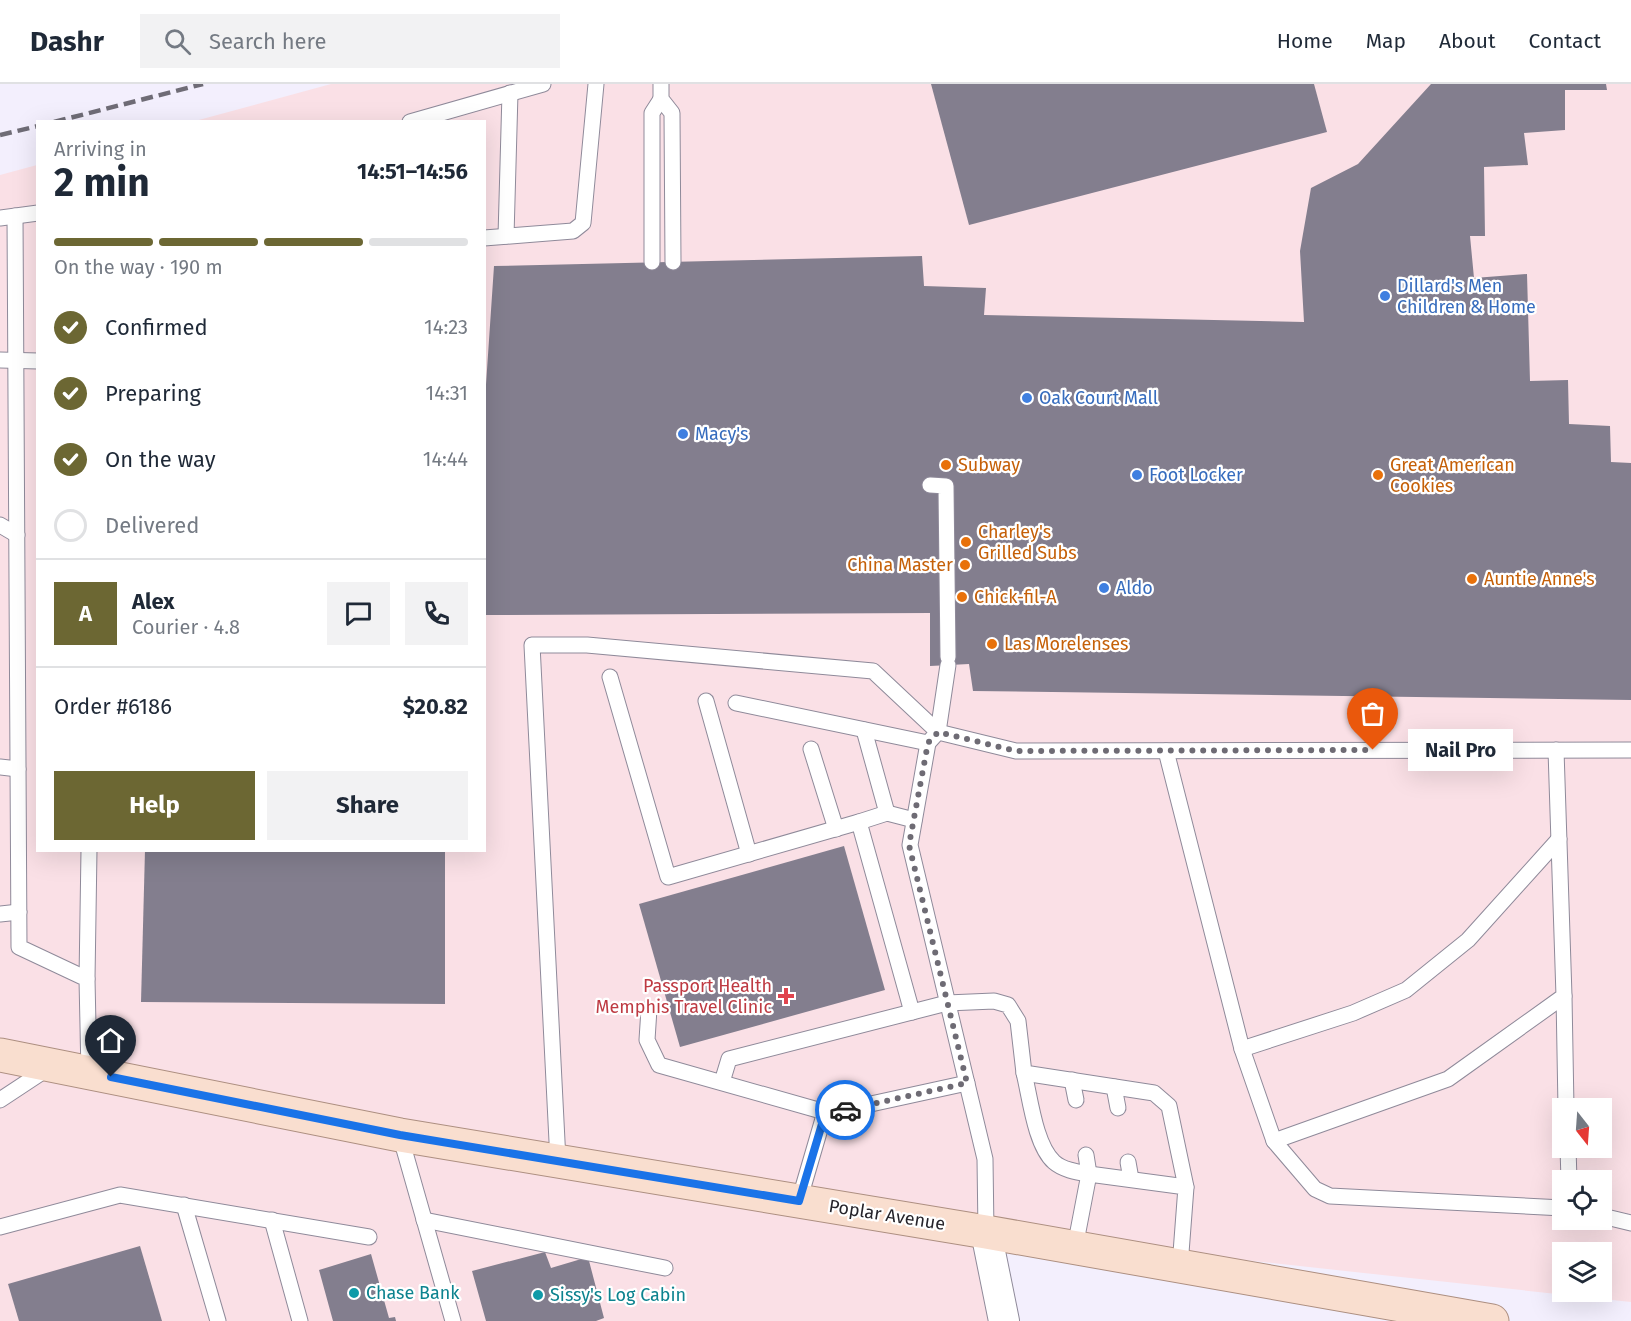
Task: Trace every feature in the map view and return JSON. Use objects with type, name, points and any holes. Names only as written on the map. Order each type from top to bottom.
[{"type":"main road","name":"Poplar Avenue","points":[[0,1055],[400,1135],[1075,1247],[1492,1321]]},
{"type":"street","points":[[986,1232],[1004,1321]]},
{"type":"lane","points":[[437,118],[543,84]]},
{"type":"lane","points":[[486,238],[573,231],[583,223],[596,84]]},
{"type":"lane","points":[[661,92],[672,113],[673,262]]},
{"type":"lane","points":[[652,262],[652,113],[661,92]]},
{"type":"lane","points":[[506,236],[510,93]]},
{"type":"lane","points":[[36,213],[7,217],[8,360],[17,535],[20,947],[87,979]]},
{"type":"lane","points":[[8,360],[36,361]]},
{"type":"lane","points":[[930,485],[946,486],[948,661],[909,845],[985,1159],[986,1232]]},
{"type":"lane","points":[[0,525],[17,535]]},
{"type":"lane","points":[[558,1161],[532,645],[587,645],[873,671],[933,737]]},
{"type":"lane","points":[[610,677],[668,877],[887,813],[914,820]]},
{"type":"lane","points":[[706,701],[749,854]]},
{"type":"lane","points":[[736,703],[864,730],[933,737],[1016,751],[1631,750]]},
{"type":"lane","points":[[864,730],[887,813]]},
{"type":"lane","points":[[811,749],[836,828]]},
{"type":"lane","points":[[1556,750],[1566,1098]]},
{"type":"lane","points":[[1166,751],[1242,1049],[1274,1141],[1315,1189],[1330,1196],[1552,1207]]},
{"type":"lane","points":[[0,767],[18,769]]},
{"type":"lane","points":[[859,822],[912,1012]]},
{"type":"lane","points":[[1242,1049],[1353,1013],[1406,990],[1468,940],[1559,839]]},
{"type":"lane","points":[[89,852],[87,979],[89,1073]]},
{"type":"lane","points":[[0,914],[19,912]]},
{"type":"lane","points":[[1274,1141],[1448,1079],[1564,996]]},
{"type":"lane","points":[[722,1082],[729,1059],[948,1003],[994,1001],[1008,1005],[1018,1021],[1023,1073],[1041,1142],[1054,1162],[1070,1171],[1186,1187]]},
{"type":"lane","points":[[649,1009],[647,1040],[659,1065],[825,1112],[825,1114]]},
{"type":"lane","points":[[0,1100],[51,1065]]},
{"type":"lane","points":[[1023,1073],[1154,1093],[1169,1106],[1186,1187],[1180,1266]]},
{"type":"lane","points":[[1072,1080],[1076,1100]]},
{"type":"lane","points":[[825,1114],[967,1083]]},
{"type":"lane","points":[[1114,1087],[1118,1108]]},
{"type":"lane","points":[[799,1201],[825,1114]]},
{"type":"lane","points":[[400,1135],[453,1321]]},
{"type":"lane","points":[[1075,1247],[1089,1174],[1086,1155]]},
{"type":"lane","points":[[1128,1162],[1131,1179]]},
{"type":"lane","points":[[0,1227],[120,1194],[369,1237]]},
{"type":"lane","points":[[184,1205],[218,1321]]},
{"type":"lane","points":[[1612,1218],[1631,1223]]},
{"type":"lane","points":[[272,1220],[300,1321]]},
{"type":"lane","points":[[424,1220],[665,1268]]},
{"type":"shaded area","points":[[331,84],[1631,84],[1631,1302],[1612,1300],[1612,1242],[1552,1242],[1552,1293],[986,1232],[1008,1321],[0,1321],[0,175],[36,165],[36,852],[486,852],[486,120],[199,120]]},
{"type":"building","points":[[931,84],[1314,84],[1327,132],[969,225]]},
{"type":"building","name":"Oak Court Mall","points":[[1431,84],[1606,84],[1607,90],[1565,90],[1565,130],[1524,133],[1528,165],[1484,167],[1485,236],[1470,236],[1474,278],[1527,274],[1530,381],[1568,380],[1569,424],[1610,426],[1611,462],[1631,463],[1631,700],[973,691],[969,664],[930,666],[930,613],[486,615],[486,384],[494,266],[922,256],[924,286],[986,288],[984,315],[1304,322],[1300,251],[1311,188],[1358,164]]},
{"type":"building","points":[[844,846],[885,990],[680,1047],[639,904]]},
{"type":"building","points":[[145,852],[445,852],[445,1004],[141,1002]]},
{"type":"building","points":[[140,1246],[162,1321],[19,1321],[8,1284]]},
{"type":"building","name":"Sissy's Log Cabin","points":[[545,1252],[551,1268],[588,1257],[604,1318],[596,1321],[486,1321],[472,1271]]},
{"type":"building","name":"Chase Bank","points":[[371,1254],[389,1318],[395,1317],[396,1321],[333,1321],[319,1270]]},
{"type":"railway","points":[[62,120],[203,84]]},
{"type":"railway","points":[[0,135],[36,126]]},
{"type":"way so far","points":[[845,1110],[967,1083],[909,845],[928,743],[938,732],[1016,751],[1373,750]]},
{"type":"place","name":"Dillard's Men Children & Home","points":[[1385,296]]},
{"type":"place","name":"Oak Court Mall","points":[[1027,398]]},
{"type":"place","name":"Macy's","points":[[683,434]]},
{"type":"place","name":"Subway","points":[[946,465]]},
{"type":"place","name":"Foot Locker","points":[[1137,475]]},
{"type":"place","name":"Great American Cookies","points":[[1378,475]]},
{"type":"place","name":"Charley's Grilled Subs","points":[[966,542]]},
{"type":"place","name":"China Master","points":[[965,565]]},
{"type":"place","name":"Auntie Anne's","points":[[1472,579]]},
{"type":"place","name":"Aldo","points":[[1104,588]]},
{"type":"place","name":"Chick-fil-A","points":[[962,597]]},
{"type":"place","name":"Las Morelenses","points":[[992,644]]},
{"type":"place","name":"Nail Pro","points":[[1373,750]]},
{"type":"place","name":"Passport Health Memphis Travel Clinic","points":[[786,996]]},
{"type":"place","name":"Chase Bank","points":[[354,1293]]},
{"type":"place","name":"Sissy's Log Cabin","points":[[538,1295]]},
{"type":"route","points":[[111,1077],[400,1135],[799,1201],[825,1114],[845,1110]]}]
